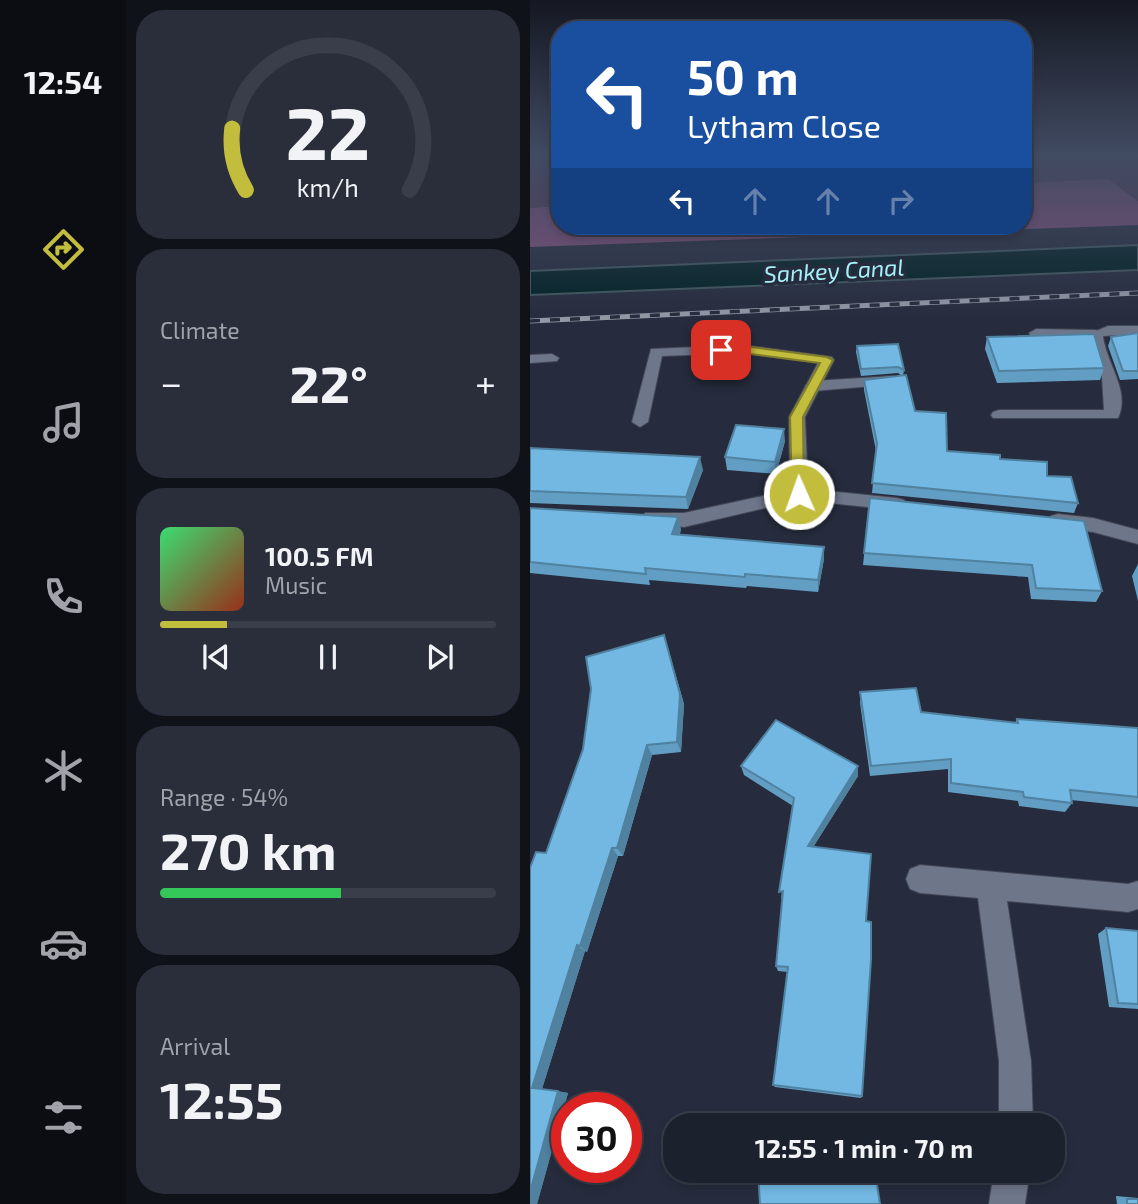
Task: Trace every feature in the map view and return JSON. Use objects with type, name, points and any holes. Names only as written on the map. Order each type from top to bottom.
[{"type":"street","points":[[1036,332],[1096,334],[1108,330],[1138,330]]},
{"type":"street","points":[[999,415],[1112,415],[1113,391],[1107,366],[1096,345],[1096,334]]},
{"type":"street","points":[[640,422],[656,352],[743,349],[827,360],[797,417],[799,494]]},
{"type":"street","points":[[530,359],[552,358]]},
{"type":"street","points":[[813,386],[898,381]]},
{"type":"street","points":[[633,517],[684,520],[799,494],[920,507]]},
{"type":"street","points":[[1040,519],[1093,525],[1138,537]]},
{"type":"street","points":[[920,880],[1127,898],[1138,895]]},
{"type":"street","points":[[991,887],[1015,1061],[1016,1113]]},
{"type":"street","points":[[1007,1204],[1010,1183]]},
{"type":"shaded area","points":[[530,211],[551,211],[551,235],[862,235],[530,247]]},
{"type":"shaded area","points":[[1032,211],[1138,211],[1138,225],[1032,229]]},
{"type":"water","name":"Sankey Canal","points":[[1138,245],[1138,270],[530,295],[530,271]]},
{"type":"building","points":[[1138,333],[1138,371],[1123,371],[1111,337]]},
{"type":"building","points":[[1094,334],[1104,368],[999,371],[987,337]]},
{"type":"building","points":[[898,344],[904,370],[898,367],[861,369],[857,346]]},
{"type":"building","points":[[906,375],[915,411],[946,413],[947,451],[1000,455],[1000,459],[1047,462],[1047,476],[1071,477],[1078,503],[872,483],[877,443],[864,380]]},
{"type":"building","points":[[736,425],[784,429],[775,462],[725,457]]},
{"type":"building","points":[[530,448],[700,457],[686,497],[530,491]]},
{"type":"building","points":[[870,498],[1084,521],[1102,591],[1036,588],[1032,565],[864,553]]},
{"type":"building","points":[[530,508],[678,517],[672,534],[824,547],[818,580],[645,568],[646,574],[530,562]]},
{"type":"building","points":[[664,635],[680,694],[677,742],[647,745],[617,848],[612,848],[580,946],[577,945],[532,1088],[558,1091],[551,1092],[551,1116],[530,1192],[530,868],[536,852],[546,853],[583,749],[591,689],[586,657]]},
{"type":"building","points":[[916,688],[921,712],[1018,723],[1017,719],[1138,728],[1138,797],[1070,790],[1072,803],[1024,797],[1023,792],[951,783],[951,759],[871,766],[860,692]]},
{"type":"building","points":[[776,720],[858,766],[808,846],[871,854],[866,921],[871,922],[871,959],[862,1096],[773,1085],[788,967],[776,966],[783,891],[779,892],[794,798],[741,766]]},
{"type":"building","points":[[1106,928],[1138,931],[1138,1004],[1118,1003]]},
{"type":"building","points":[[759,1183],[877,1183],[880,1204],[760,1204]]},
{"type":"building","points":[[1127,1199],[1138,1199],[1138,1204],[1127,1204]]},
{"type":"railway","points":[[530,321],[1138,293]]},
{"type":"route","points":[[721,350],[743,349],[827,360],[797,417],[799,494]]}]
